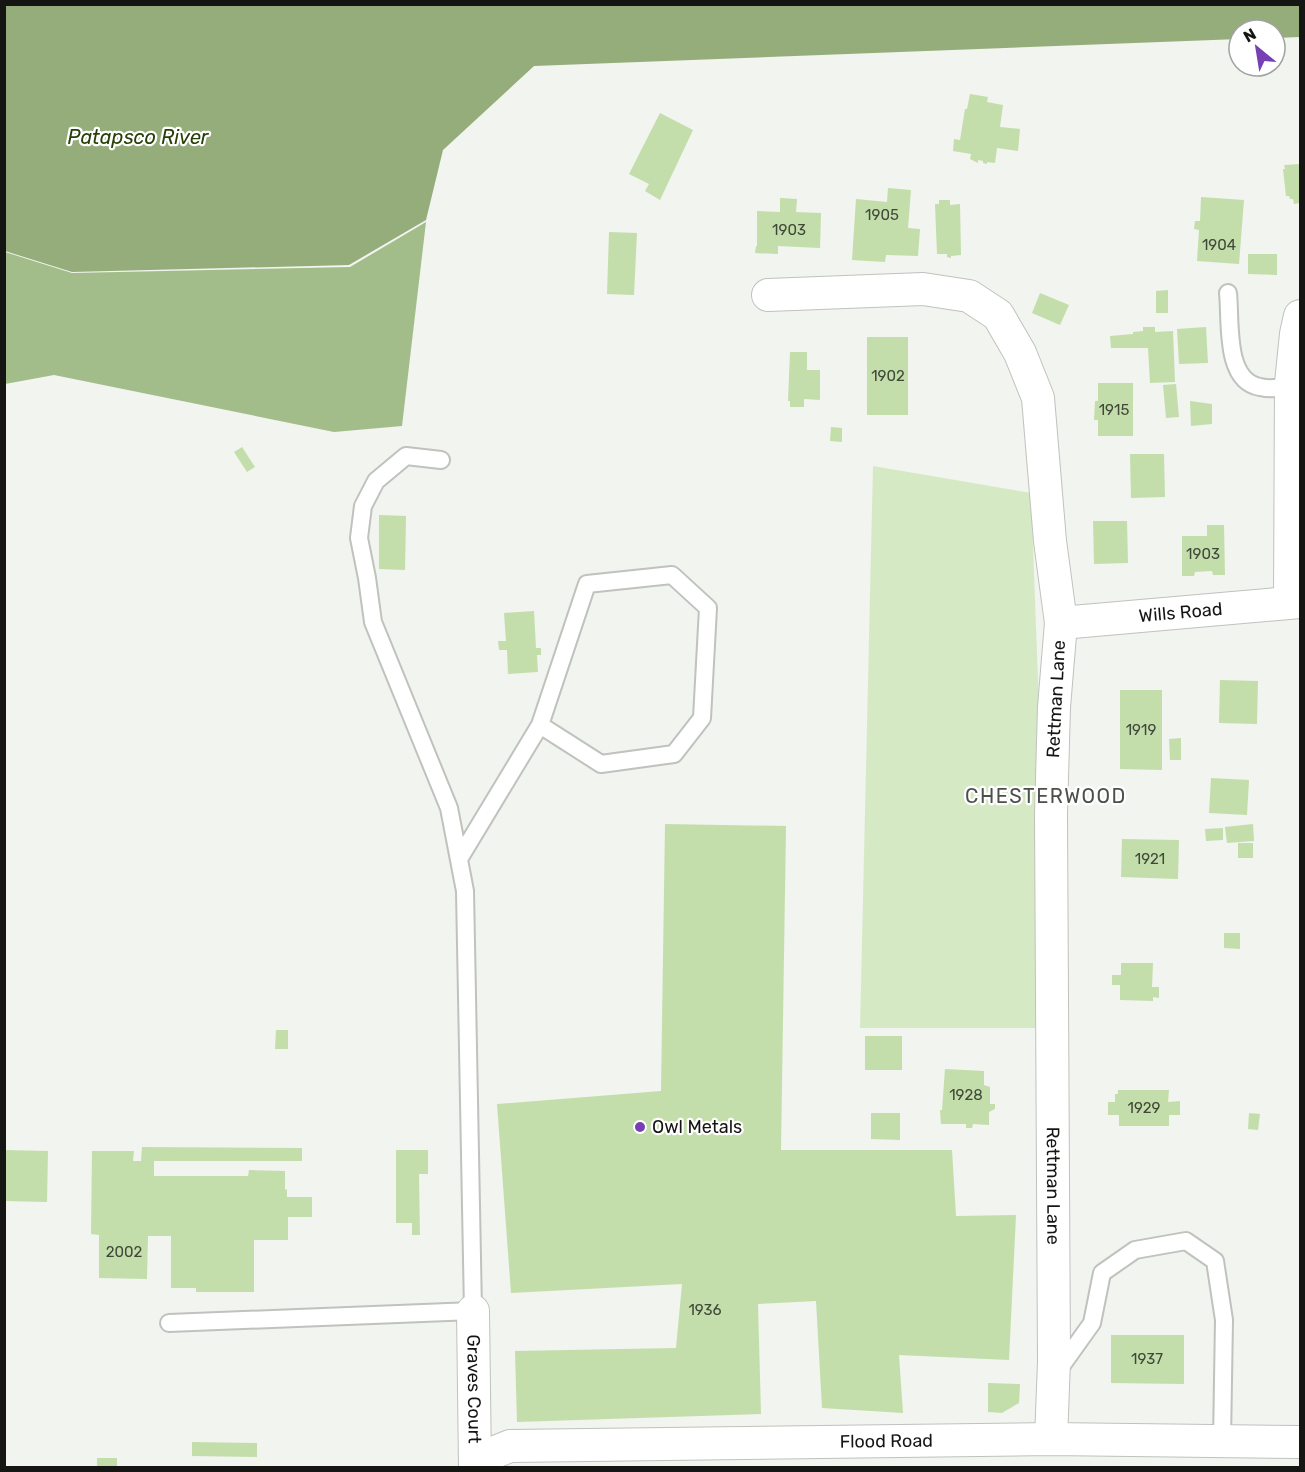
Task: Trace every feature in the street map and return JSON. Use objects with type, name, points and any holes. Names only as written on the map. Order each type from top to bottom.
[{"type":"street","name":"Rettman Lane","points":[[768,295],[923,289],[969,296],[998,315],[1020,353],[1038,398],[1050,541],[1061,623],[1054,707],[1051,814],[1053,1377],[1051,1439]]},
{"type":"street","points":[[1295,602],[1296,334],[1300,316]]},
{"type":"street","name":"Wills Road","points":[[1061,623],[1295,602]]},
{"type":"street","name":"Graves Court","points":[[473,1311],[475,1464]]},
{"type":"street","name":"Flood Road","points":[[475,1464],[510,1446],[1051,1439],[1300,1442]]},
{"type":"lane","points":[[1228,293],[1234,365],[1243,379],[1254,386],[1272,390],[1296,379]]},
{"type":"lane","points":[[169,1323],[473,1311],[465,891],[449,808],[373,622],[359,538],[363,506],[376,481],[406,456],[441,460]]},
{"type":"lane","points":[[459,859],[540,725],[587,584],[672,575],[708,608],[702,718],[674,754],[601,764],[540,725]]},
{"type":"lane","points":[[1053,1377],[1092,1323],[1102,1273],[1136,1250],[1186,1241],[1215,1261],[1224,1320],[1222,1441]]},
{"type":"shaded area","points":[[426,222],[402,426],[334,432],[54,375],[5,384],[5,252],[72,273],[350,267]]},
{"type":"shaded area","points":[[873,466],[1031,493],[1051,1028],[860,1028]]},
{"type":"water","name":"Patapsco River","points":[[1300,4],[1300,37],[1287,38],[1287,18],[1227,18],[1227,39],[534,66],[443,150],[426,220],[349,265],[72,272],[5,251],[5,5]]},
{"type":"building","points":[[970,94],[988,97],[987,102],[1003,105],[1000,127],[1020,129],[1018,151],[997,148],[995,163],[987,162],[987,164],[970,159],[971,154],[953,151],[954,139],[960,140]]},
{"type":"building","points":[[660,113],[693,130],[660,200],[645,191],[649,184],[629,174]]},
{"type":"building","points":[[1300,164],[1300,203],[1294,204],[1293,199],[1286,196],[1283,169],[1285,169],[1284,165]]},
{"type":"building","points":[[888,188],[911,190],[908,228],[920,229],[918,256],[886,255],[885,262],[852,260],[856,199],[887,202]]},
{"type":"building","points":[[1201,197],[1244,200],[1239,264],[1197,261],[1199,230],[1194,229],[1195,221],[1200,221]]},
{"type":"building","points":[[780,198],[797,199],[796,212],[821,213],[820,248],[778,246],[778,254],[755,253],[757,211],[780,212]]},
{"type":"building","points":[[939,200],[950,200],[950,205],[960,204],[961,255],[951,256],[951,258],[947,257],[947,254],[937,254],[935,204],[939,204]]},
{"type":"building","points":[[609,232],[637,233],[634,295],[607,294]]},
{"type":"building","points":[[1248,254],[1277,254],[1277,275],[1248,274]]},
{"type":"building","points":[[1168,290],[1168,313],[1156,313],[1156,291]]},
{"type":"building","points":[[1040,293],[1069,305],[1060,325],[1032,313]]},
{"type":"building","points":[[1143,327],[1155,327],[1155,332],[1173,331],[1175,382],[1150,383],[1148,348],[1111,348],[1110,336],[1133,334],[1133,332],[1143,331]]},
{"type":"building","points":[[1206,327],[1208,363],[1179,364],[1177,329]]},
{"type":"building","points":[[867,337],[908,337],[908,415],[867,415]]},
{"type":"building","points":[[790,352],[807,352],[807,370],[820,370],[820,400],[804,399],[804,407],[790,407],[790,401],[788,401]]},
{"type":"building","points":[[1098,383],[1133,383],[1133,436],[1098,436],[1098,420],[1094,420],[1095,401],[1098,401]]},
{"type":"building","points":[[1176,384],[1179,417],[1166,418],[1163,385]]},
{"type":"building","points":[[1190,401],[1212,404],[1212,424],[1191,426]]},
{"type":"building","points":[[831,427],[842,428],[842,442],[830,441]]},
{"type":"building","points":[[242,447],[255,467],[247,472],[234,452]]},
{"type":"building","points":[[1130,454],[1164,454],[1165,497],[1131,498]]},
{"type":"building","points":[[379,515],[406,516],[405,570],[379,569]]},
{"type":"building","points":[[1093,521],[1127,521],[1128,563],[1094,564]]},
{"type":"building","points":[[1207,525],[1224,525],[1225,575],[1213,575],[1212,571],[1195,572],[1194,576],[1182,576],[1182,536],[1207,536]]},
{"type":"building","points":[[534,611],[536,648],[541,648],[541,655],[537,655],[538,672],[508,674],[507,650],[499,650],[498,641],[506,641],[504,613]]},
{"type":"building","points":[[1220,680],[1258,681],[1257,724],[1219,723]]},
{"type":"building","points":[[1120,690],[1162,690],[1162,770],[1120,769]]},
{"type":"building","points":[[1181,738],[1181,760],[1170,760],[1169,739]]},
{"type":"building","points":[[1211,778],[1249,780],[1247,815],[1209,813]]},
{"type":"building","name":"Owl Metals","points":[[665,824],[786,826],[781,1150],[952,1150],[956,1216],[1016,1215],[1009,1360],[899,1355],[903,1413],[822,1408],[816,1301],[758,1304],[761,1414],[517,1422],[515,1351],[676,1348],[682,1284],[511,1293],[497,1104],[661,1091]]},
{"type":"building","points":[[1253,824],[1254,841],[1227,843],[1225,827]]},
{"type":"building","points":[[1223,828],[1223,840],[1206,841],[1205,829]]},
{"type":"building","points":[[1122,839],[1179,840],[1178,879],[1121,877]]},
{"type":"building","points":[[1238,843],[1253,843],[1253,858],[1238,858]]},
{"type":"building","points":[[1224,933],[1240,933],[1240,949],[1224,948]]},
{"type":"building","points":[[1121,963],[1153,963],[1152,987],[1159,987],[1159,998],[1153,997],[1153,1001],[1120,1000],[1120,985],[1112,985],[1112,975],[1121,975]]},
{"type":"building","points":[[276,1030],[288,1030],[288,1049],[275,1049]]},
{"type":"building","points":[[865,1036],[902,1036],[902,1070],[865,1070]]},
{"type":"building","points":[[945,1069],[984,1071],[984,1085],[990,1087],[990,1104],[995,1104],[995,1109],[989,1112],[989,1125],[973,1124],[972,1128],[966,1128],[966,1124],[941,1124],[940,1110],[942,1110]]},
{"type":"building","points":[[1118,1090],[1169,1090],[1168,1102],[1180,1101],[1180,1115],[1169,1115],[1169,1126],[1119,1126],[1119,1115],[1108,1115],[1108,1102],[1115,1102],[1115,1094],[1118,1094]]},
{"type":"building","points":[[871,1113],[900,1113],[900,1140],[871,1139]]},
{"type":"building","points":[[1249,1113],[1260,1114],[1258,1130],[1248,1129]]},
{"type":"building","points":[[142,1147],[302,1148],[302,1161],[154,1161],[154,1176],[248,1176],[249,1170],[285,1171],[287,1197],[312,1197],[312,1217],[288,1217],[288,1240],[254,1240],[254,1292],[196,1292],[196,1288],[171,1288],[171,1236],[148,1236],[147,1279],[99,1278],[99,1235],[91,1234],[92,1151],[134,1151],[133,1161],[141,1161]]},
{"type":"building","points":[[4,1150],[48,1151],[47,1202],[4,1201]]},
{"type":"building","points":[[396,1150],[428,1150],[428,1174],[419,1174],[420,1235],[412,1235],[412,1223],[396,1223]]},
{"type":"building","points":[[1111,1335],[1184,1335],[1184,1384],[1111,1383]]},
{"type":"building","points":[[988,1383],[1020,1384],[1019,1403],[1002,1413],[988,1412]]},
{"type":"building","points":[[192,1442],[257,1443],[257,1457],[192,1456]]},
{"type":"building","points":[[97,1458],[117,1458],[117,1468],[97,1468]]},
{"type":"place","name":"Owl Metals","points":[[640,1127]]},
{"type":"district","name":"CHESTERWOOD","points":[[1046,796]]}]
